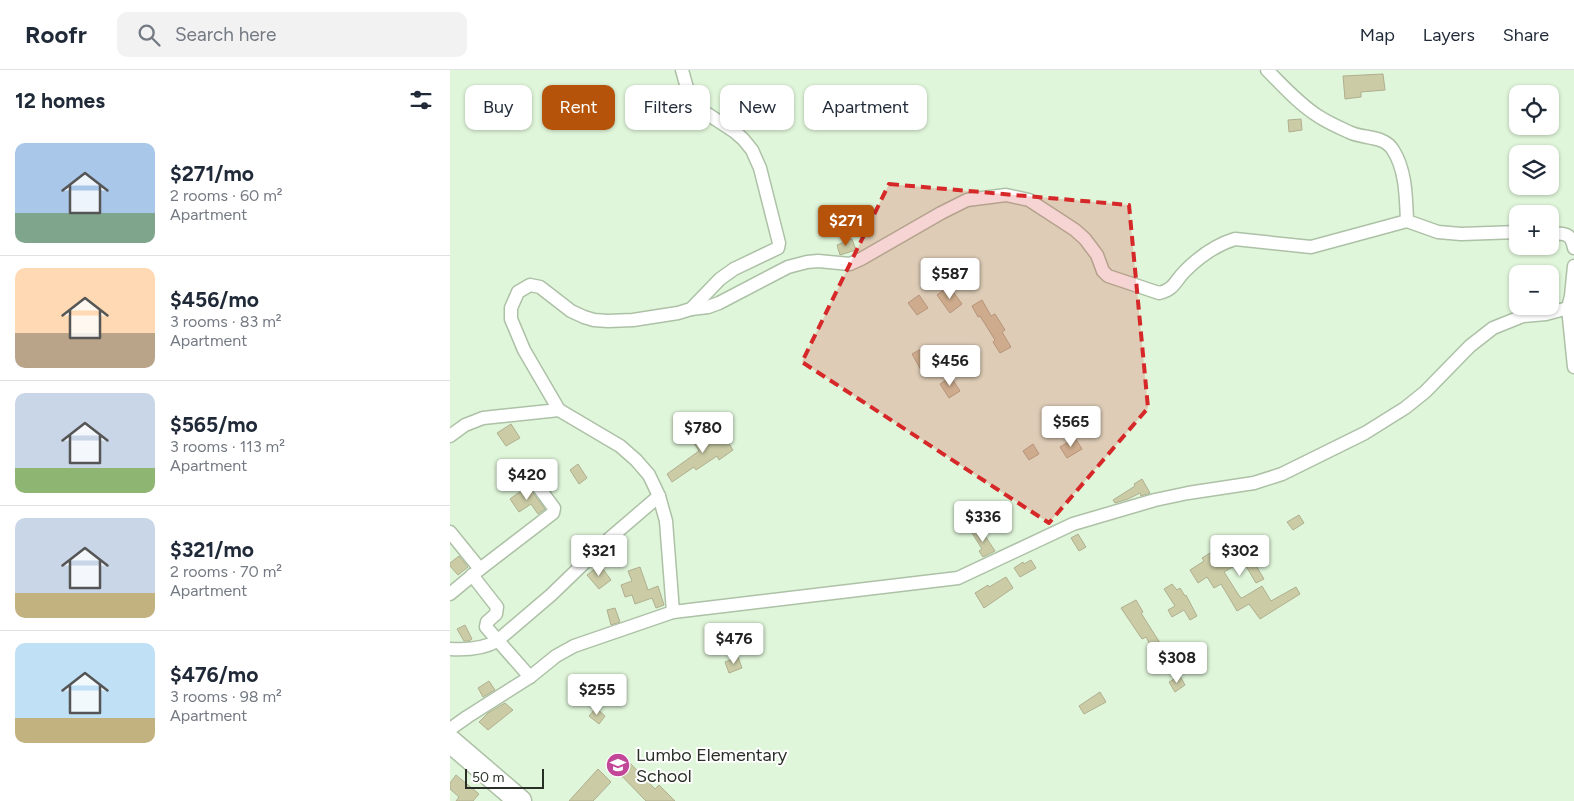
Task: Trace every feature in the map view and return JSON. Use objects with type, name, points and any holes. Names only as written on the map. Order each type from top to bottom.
[{"type":"highway","points":[[450,742],[520,801]]},
{"type":"street","points":[[682,70],[689,95],[696,104],[703,111],[735,132],[752,150],[760,168],[779,244],[776,250],[734,269],[720,279],[691,309]]},
{"type":"street","points":[[1267,70],[1302,104],[1318,116],[1351,133],[1386,142],[1393,149],[1400,163],[1406,189],[1407,221]]},
{"type":"street","points":[[673,612],[666,521],[659,496],[649,475],[620,446],[558,410],[524,350],[511,319],[511,308],[518,292],[530,285],[540,287],[571,311],[594,320],[633,320],[678,313],[719,303],[788,267],[818,261],[850,264],[967,200],[986,197],[1006,196],[1029,200],[1055,216],[1085,239],[1097,255],[1103,271],[1108,276],[1158,293],[1167,292],[1172,288],[1183,273],[1213,248],[1235,239],[1311,247],[1407,221],[1438,232],[1461,234],[1509,232]]},
{"type":"street","points":[[1559,234],[1568,235],[1573,240],[1574,248]]},
{"type":"street","points":[[1574,266],[1568,308],[1574,367]]},
{"type":"street","points":[[450,729],[530,677],[556,656],[574,646],[673,612],[958,578],[1073,524],[1155,500],[1254,483],[1282,474],[1365,433],[1397,413],[1425,392],[1470,346],[1493,328],[1523,316],[1546,314],[1568,308]]},
{"type":"street","points":[[450,436],[465,425],[483,418],[558,410]]},
{"type":"street","points":[[450,594],[553,513],[554,508],[534,481]]},
{"type":"street","points":[[450,649],[478,648],[497,641],[531,613],[610,538],[659,496]]},
{"type":"street","points":[[450,532],[497,607],[496,614],[486,625],[497,641],[530,677]]},
{"type":"highlighted area","points":[[889,184],[1129,205],[1148,408],[1049,523],[802,362]]},
{"type":"building","points":[[1383,74],[1385,90],[1361,92],[1361,97],[1345,99],[1343,76]]},
{"type":"building","points":[[1301,119],[1302,130],[1289,132],[1288,120]]},
{"type":"building","points":[[852,239],[856,250],[840,255],[837,245]]},
{"type":"building","points":[[949,286],[962,304],[950,313],[937,295]]},
{"type":"building","points":[[919,295],[928,308],[917,315],[908,303]]},
{"type":"building","points":[[982,300],[991,316],[995,314],[1005,330],[1002,332],[1011,347],[1000,353],[993,342],[995,340],[972,306]]},
{"type":"building","points":[[923,348],[932,364],[921,370],[912,354]]},
{"type":"building","points":[[951,377],[960,391],[949,398],[940,384]]},
{"type":"building","points":[[511,424],[520,438],[506,446],[497,433]]},
{"type":"building","points":[[698,432],[706,443],[722,433],[733,450],[719,460],[717,456],[696,470],[694,467],[672,482],[667,474],[699,451],[690,437]]},
{"type":"building","points":[[1075,438],[1082,449],[1067,458],[1060,447]]},
{"type":"building","points":[[1033,444],[1039,454],[1029,460],[1023,451]]},
{"type":"building","points":[[578,464],[587,478],[579,484],[570,470]]},
{"type":"building","points":[[1142,479],[1150,493],[1141,496],[1140,493],[1115,503],[1113,500],[1135,486],[1134,484]]},
{"type":"building","points":[[528,486],[545,509],[538,514],[531,504],[519,512],[510,499]]},
{"type":"building","points":[[1299,515],[1304,523],[1293,530],[1287,522]]},
{"type":"building","points":[[980,528],[995,551],[983,557],[979,551],[982,549],[972,533]]},
{"type":"building","points":[[1078,534],[1086,547],[1079,551],[1071,538]]},
{"type":"building","points":[[1260,536],[1265,544],[1249,554],[1264,579],[1256,583],[1243,561],[1224,572],[1240,597],[1242,598],[1262,586],[1271,601],[1296,587],[1300,594],[1260,619],[1249,604],[1237,611],[1221,584],[1214,588],[1207,577],[1198,583],[1190,570],[1204,561],[1202,558],[1225,544],[1227,547],[1239,540],[1243,546]]},
{"type":"building","points":[[459,556],[468,567],[458,575],[450,566],[450,563]]},
{"type":"building","points":[[1031,560],[1036,568],[1020,577],[1014,568],[1023,562],[1024,564]]},
{"type":"building","points":[[600,565],[611,580],[599,589],[587,575]]},
{"type":"building","points":[[640,567],[648,590],[658,586],[664,605],[656,608],[652,598],[635,604],[632,595],[625,597],[621,585],[632,581],[628,571]]},
{"type":"building","points":[[1006,577],[1013,588],[984,608],[975,593]]},
{"type":"building","points":[[1172,584],[1177,590],[1180,588],[1186,595],[1197,616],[1190,620],[1184,610],[1172,617],[1168,610],[1175,606],[1164,589]]},
{"type":"building","points":[[1136,600],[1143,612],[1141,613],[1160,643],[1152,648],[1146,637],[1142,639],[1121,608]]},
{"type":"building","points":[[615,608],[620,622],[611,625],[607,610]]},
{"type":"building","points":[[465,625],[472,639],[469,641],[464,641],[457,629]]},
{"type":"building","points":[[738,657],[742,668],[729,673],[725,662]]},
{"type":"building","points":[[1180,676],[1185,685],[1175,692],[1169,682]]},
{"type":"building","points":[[489,681],[495,690],[483,697],[478,688]]},
{"type":"building","points":[[1100,692],[1106,702],[1084,714],[1079,706]]},
{"type":"building","points":[[505,703],[513,710],[488,730],[479,722],[488,713]]},
{"type":"building","points":[[596,708],[605,716],[599,724],[589,716]]},
{"type":"building","points":[[627,760],[655,789],[659,785],[675,801],[646,801],[616,770]]},
{"type":"building","points":[[598,769],[611,782],[593,801],[569,801]]},
{"type":"building","points":[[456,775],[479,794],[473,801],[456,801],[459,797],[450,789],[450,783]]},
{"type":"place","name":"Lumbo Elementary School","points":[[618,765]]}]
